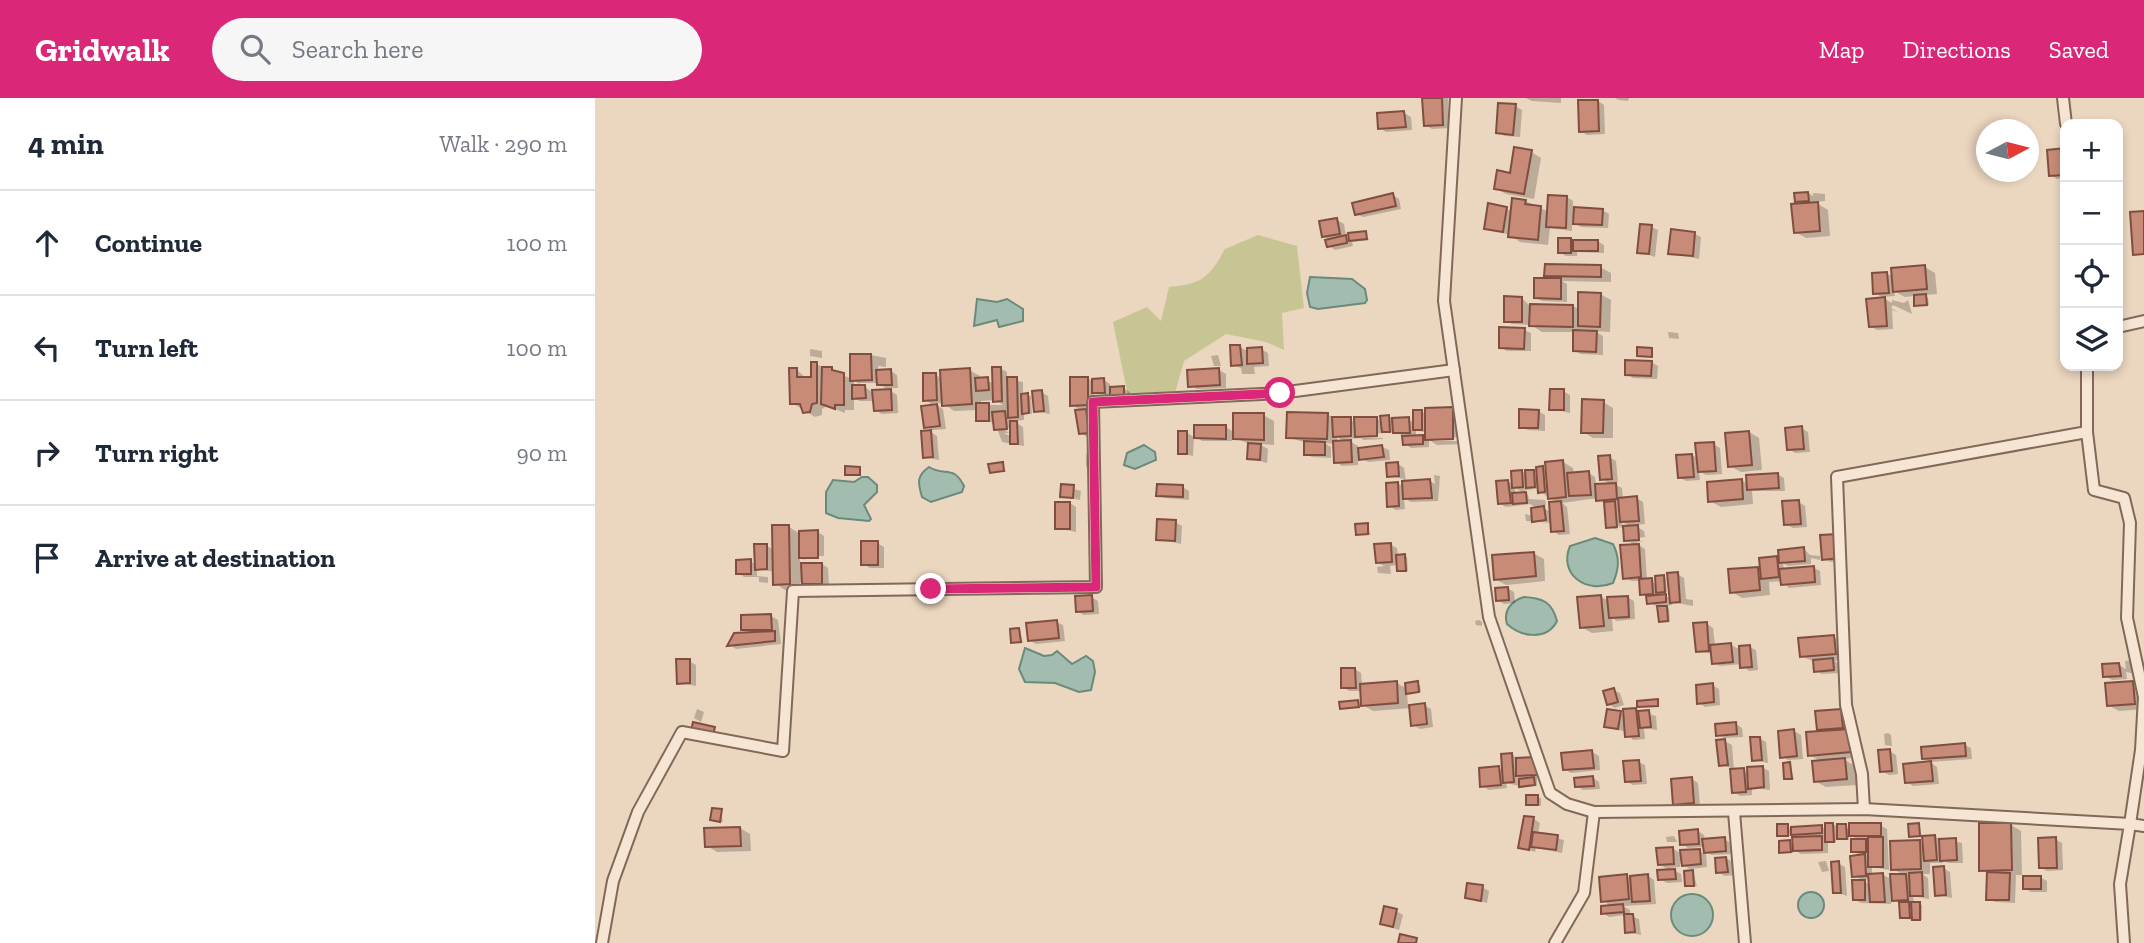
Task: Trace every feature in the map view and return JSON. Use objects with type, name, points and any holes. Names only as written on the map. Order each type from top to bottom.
[{"type":"street","points":[[1456,98],[1444,301],[1489,617],[1550,793],[1567,804],[1594,812],[1864,810],[2144,826]]},
{"type":"street","points":[[2063,98],[2065,119]]},
{"type":"street","points":[[2123,326],[2144,321]]},
{"type":"street","points":[[602,943],[613,881],[638,812],[682,732],[783,751],[793,591],[1096,587],[1093,402],[1280,393],[1454,370]]},
{"type":"street","points":[[2087,371],[2087,432],[2094,490],[2124,498],[2130,523],[2127,618],[2144,697],[2141,750],[2120,884],[2124,943]]},
{"type":"street","points":[[1864,810],[1862,774],[1846,705],[1837,477],[2087,432]]},
{"type":"street","points":[[1555,943],[1584,893],[1594,812]]},
{"type":"street","points":[[1734,812],[1745,943]]},
{"type":"shaded area","points":[[1258,235],[1297,246],[1304,308],[1282,313],[1284,350],[1266,342],[1226,334],[1184,361],[1174,396],[1128,396],[1113,322],[1147,307],[1161,321],[1169,287],[1189,284],[1203,278],[1214,267],[1225,249]]},
{"type":"shaded area","points":[[1310,277],[1352,279],[1365,289],[1367,300],[1365,303],[1318,309],[1310,307],[1307,293]]},
{"type":"shaded area","points":[[977,299],[997,302],[1007,299],[1023,309],[1023,321],[999,327],[997,320],[974,326]]},
{"type":"shaded area","points":[[1144,445],[1155,452],[1156,460],[1135,469],[1124,465],[1127,453]]},
{"type":"shaded area","points":[[929,467],[956,475],[964,486],[962,492],[931,502],[922,497],[919,480]]},
{"type":"shaded area","points":[[868,477],[877,485],[877,492],[864,505],[871,519],[869,521],[838,518],[826,513],[826,492],[833,480],[854,482]]},
{"type":"shaded area","points":[[1595,538],[1613,544],[1617,554],[1617,573],[1613,583],[1603,586],[1577,580],[1568,566],[1570,546]]},
{"type":"shaded area","points":[[1524,597],[1546,602],[1552,609],[1557,621],[1547,632],[1526,634],[1507,624],[1509,607]]},
{"type":"shaded area","points":[[1025,648],[1044,656],[1057,651],[1072,664],[1086,656],[1093,661],[1095,672],[1091,690],[1079,692],[1055,683],[1025,682],[1019,669]]},
{"type":"shaded area","points":[[1811,892],[1820,896],[1824,905],[1820,914],[1811,918],[1802,914],[1798,905],[1802,896]]},
{"type":"shaded area","points":[[1692,894],[1707,900],[1713,915],[1707,930],[1692,936],[1677,930],[1671,915],[1677,900]]},
{"type":"building","points":[[1422,98],[1442,98],[1443,125],[1424,126]]},
{"type":"building","points":[[1578,100],[1598,100],[1599,131],[1579,132]]},
{"type":"building","points":[[1498,103],[1516,104],[1513,135],[1496,133]]},
{"type":"building","points":[[1404,111],[1406,127],[1378,129],[1377,113]]},
{"type":"building","points":[[1514,147],[1532,150],[1524,194],[1494,189],[1497,170],[1510,173]]},
{"type":"building","points":[[2060,149],[2060,175],[2049,176],[2047,150]]},
{"type":"building","points":[[1808,192],[1809,201],[1795,202],[1794,193]]},
{"type":"building","points":[[1393,193],[1396,206],[1355,215],[1352,203]]},
{"type":"building","points":[[1548,195],[1567,196],[1566,228],[1546,227]]},
{"type":"building","points":[[1512,198],[1526,200],[1525,204],[1541,206],[1538,240],[1508,237]]},
{"type":"building","points":[[1818,202],[1820,231],[1794,233],[1791,204]]},
{"type":"building","points":[[1488,203],[1507,207],[1503,232],[1484,229]]},
{"type":"building","points":[[1574,207],[1603,209],[1602,225],[1573,224]]},
{"type":"building","points":[[2144,211],[2144,254],[2133,255],[2130,212]]},
{"type":"building","points":[[1337,218],[1340,234],[1322,237],[1319,221]]},
{"type":"building","points":[[1640,224],[1652,225],[1649,254],[1637,253]]},
{"type":"building","points":[[1671,229],[1695,232],[1693,256],[1668,254]]},
{"type":"building","points":[[1366,231],[1367,239],[1349,241],[1348,233]]},
{"type":"building","points":[[1346,235],[1347,243],[1327,247],[1325,240]]},
{"type":"building","points":[[1558,238],[1571,238],[1571,253],[1558,253]]},
{"type":"building","points":[[1573,240],[1598,240],[1598,251],[1573,251]]},
{"type":"building","points":[[1545,264],[1601,265],[1601,277],[1544,276]]},
{"type":"building","points":[[1925,265],[1927,289],[1893,292],[1891,268]]},
{"type":"building","points":[[1887,272],[1889,293],[1873,294],[1872,273]]},
{"type":"building","points":[[1534,278],[1561,278],[1561,299],[1534,298]]},
{"type":"building","points":[[1578,292],[1601,293],[1600,327],[1578,326]]},
{"type":"building","points":[[1926,294],[1927,305],[1914,306],[1914,295]]},
{"type":"building","points":[[1504,296],[1522,297],[1522,322],[1504,322]]},
{"type":"building","points":[[1885,297],[1887,326],[1869,327],[1866,299]]},
{"type":"building","points":[[1530,304],[1573,305],[1573,327],[1529,326]]},
{"type":"building","points":[[1499,327],[1525,328],[1524,349],[1499,348]]},
{"type":"building","points":[[1573,330],[1597,331],[1596,352],[1573,351]]},
{"type":"building","points":[[1230,345],[1240,345],[1242,365],[1231,366]]},
{"type":"building","points":[[1262,347],[1263,363],[1247,364],[1247,348]]},
{"type":"building","points":[[1637,347],[1652,348],[1652,357],[1637,356]]},
{"type":"building","points":[[850,354],[871,354],[872,380],[850,381]]},
{"type":"building","points":[[1625,360],[1652,361],[1651,376],[1625,375]]},
{"type":"building","points":[[811,362],[817,362],[817,403],[812,404],[810,412],[803,413],[800,404],[790,404],[789,368],[797,368],[797,377],[811,377]]},
{"type":"building","points":[[822,367],[832,367],[832,370],[844,373],[844,405],[835,405],[835,409],[821,404]]},
{"type":"building","points":[[992,367],[1001,367],[1002,401],[993,402]]},
{"type":"building","points":[[970,368],[972,404],[942,406],[940,370]]},
{"type":"building","points":[[1219,368],[1220,385],[1188,387],[1187,370]]},
{"type":"building","points":[[891,369],[892,385],[877,385],[876,370]]},
{"type":"building","points":[[923,373],[936,373],[937,400],[923,401]]},
{"type":"building","points":[[988,377],[989,390],[976,391],[975,378]]},
{"type":"building","points":[[1007,377],[1017,377],[1018,417],[1008,418]]},
{"type":"building","points":[[1070,377],[1088,377],[1088,405],[1070,406]]},
{"type":"building","points":[[1104,378],[1105,393],[1092,393],[1092,379]]},
{"type":"building","points":[[852,385],[865,385],[866,398],[852,399]]},
{"type":"building","points":[[1124,386],[1124,398],[1110,399],[1110,387]]},
{"type":"building","points":[[891,389],[892,410],[874,411],[872,390]]},
{"type":"building","points":[[1550,389],[1564,389],[1564,410],[1549,410]]},
{"type":"building","points":[[1042,390],[1044,411],[1034,412],[1032,391]]},
{"type":"building","points":[[1028,393],[1029,413],[1022,414],[1021,394]]},
{"type":"building","points":[[1582,399],[1604,400],[1603,433],[1581,433]]},
{"type":"building","points":[[976,403],[989,403],[989,421],[976,421]]},
{"type":"building","points":[[937,404],[940,426],[924,428],[921,406]]},
{"type":"building","points":[[1453,407],[1453,439],[1425,440],[1425,408]]},
{"type":"building","points":[[1086,409],[1089,433],[1079,434],[1075,410]]},
{"type":"building","points":[[1519,409],[1539,410],[1538,428],[1519,428]]},
{"type":"building","points":[[1413,410],[1422,410],[1422,430],[1413,430]]},
{"type":"building","points":[[1005,411],[1007,429],[994,430],[992,412]]},
{"type":"building","points":[[1287,412],[1328,413],[1327,439],[1286,438]]},
{"type":"building","points":[[1233,413],[1264,413],[1264,440],[1233,439]]},
{"type":"building","points":[[1389,415],[1390,432],[1382,432],[1380,416]]},
{"type":"building","points":[[1332,417],[1351,417],[1351,436],[1333,437]]},
{"type":"building","points":[[1354,417],[1377,417],[1377,436],[1355,437]]},
{"type":"building","points":[[1409,417],[1410,433],[1393,433],[1392,418]]},
{"type":"building","points":[[1010,421],[1017,421],[1018,444],[1010,444]]},
{"type":"building","points":[[1194,425],[1226,425],[1226,439],[1194,438]]},
{"type":"building","points":[[1802,426],[1804,449],[1787,450],[1785,428]]},
{"type":"building","points":[[931,430],[933,457],[923,458],[921,431]]},
{"type":"building","points":[[1178,431],[1187,431],[1187,454],[1178,454]]},
{"type":"building","points":[[1749,431],[1752,465],[1728,467],[1725,433]]},
{"type":"building","points":[[1423,435],[1423,444],[1403,445],[1402,436]]},
{"type":"building","points":[[1351,440],[1352,462],[1334,463],[1333,441]]},
{"type":"building","points":[[1304,441],[1325,442],[1325,455],[1304,455]]},
{"type":"building","points":[[1714,442],[1716,471],[1698,472],[1695,443]]},
{"type":"building","points":[[1248,443],[1261,444],[1260,460],[1247,459]]},
{"type":"building","points":[[1382,445],[1384,457],[1359,460],[1358,448]]},
{"type":"building","points":[[1692,454],[1694,477],[1678,478],[1676,455]]},
{"type":"building","points":[[1610,455],[1612,479],[1600,480],[1598,456]]},
{"type":"building","points":[[1563,460],[1566,497],[1548,499],[1545,462]]},
{"type":"building","points":[[1003,462],[1004,471],[990,473],[988,464]]},
{"type":"building","points":[[1398,462],[1399,476],[1387,477],[1386,463]]},
{"type":"building","points":[[845,466],[860,467],[860,475],[845,475]]},
{"type":"building","points":[[1543,466],[1545,492],[1538,493],[1536,467]]},
{"type":"building","points":[[1522,470],[1523,487],[1512,488],[1511,471]]},
{"type":"building","points":[[1525,470],[1534,470],[1535,487],[1526,488]]},
{"type":"building","points":[[1589,471],[1591,495],[1569,496],[1567,473]]},
{"type":"building","points":[[1778,473],[1779,488],[1747,490],[1746,475]]},
{"type":"building","points":[[1430,479],[1432,498],[1403,499],[1402,481]]},
{"type":"building","points":[[1742,479],[1743,499],[1708,502],[1707,482]]},
{"type":"building","points":[[1508,480],[1511,503],[1498,504],[1496,481]]},
{"type":"building","points":[[1398,482],[1399,506],[1387,507],[1386,483]]},
{"type":"building","points":[[1616,483],[1617,499],[1596,501],[1595,484]]},
{"type":"building","points":[[1061,484],[1074,485],[1073,498],[1060,497]]},
{"type":"building","points":[[1157,484],[1183,485],[1183,497],[1156,496]]},
{"type":"building","points":[[1526,492],[1527,503],[1513,504],[1512,493]]},
{"type":"building","points":[[1637,496],[1639,521],[1620,522],[1618,498]]},
{"type":"building","points":[[1799,500],[1801,524],[1784,525],[1782,501]]},
{"type":"building","points":[[1561,501],[1564,531],[1551,532],[1549,502]]},
{"type":"building","points":[[1615,501],[1617,527],[1606,528],[1604,502]]},
{"type":"building","points":[[1055,502],[1070,502],[1070,529],[1055,529]]},
{"type":"building","points":[[1544,506],[1546,520],[1532,522],[1531,508]]},
{"type":"building","points":[[1157,519],[1176,520],[1175,541],[1156,540]]},
{"type":"building","points":[[1368,523],[1368,534],[1356,535],[1355,524]]},
{"type":"building","points":[[772,525],[789,525],[790,584],[773,585]]},
{"type":"building","points":[[1638,525],[1639,540],[1624,541],[1623,526]]},
{"type":"building","points":[[818,530],[818,558],[799,558],[799,531]]},
{"type":"building","points":[[1838,534],[1840,558],[1822,560],[1820,535]]},
{"type":"building","points":[[861,541],[878,541],[878,565],[861,565]]},
{"type":"building","points":[[1391,543],[1392,562],[1376,563],[1374,544]]},
{"type":"building","points":[[754,544],[767,544],[767,569],[755,570]]},
{"type":"building","points":[[1639,544],[1641,577],[1623,579],[1620,545]]},
{"type":"building","points":[[1804,547],[1805,561],[1779,563],[1778,550]]},
{"type":"building","points":[[1534,552],[1536,576],[1494,580],[1492,555]]},
{"type":"building","points":[[1405,554],[1406,571],[1397,571],[1396,555]]},
{"type":"building","points":[[1777,556],[1779,577],[1761,579],[1759,558]]},
{"type":"building","points":[[751,559],[751,574],[736,574],[736,560]]},
{"type":"building","points":[[801,563],[822,563],[822,584],[802,584]]},
{"type":"building","points":[[1814,566],[1815,582],[1781,585],[1779,569]]},
{"type":"building","points":[[1758,567],[1760,590],[1730,593],[1728,569]]},
{"type":"building","points":[[1678,572],[1680,602],[1670,603],[1667,573]]},
{"type":"building","points":[[1664,575],[1665,592],[1656,593],[1655,576]]},
{"type":"building","points":[[1652,578],[1653,594],[1640,595],[1639,579]]},
{"type":"building","points":[[1508,587],[1509,600],[1496,601],[1495,588]]},
{"type":"building","points":[[1666,594],[1666,602],[1647,604],[1646,596]]},
{"type":"building","points":[[1092,595],[1093,611],[1076,612],[1075,596]]},
{"type":"building","points":[[1601,595],[1604,626],[1580,628],[1577,597]]},
{"type":"building","points":[[1628,596],[1629,617],[1609,618],[1607,597]]},
{"type":"building","points":[[1657,606],[1667,606],[1668,621],[1659,622]]},
{"type":"building","points":[[771,614],[772,630],[741,630],[741,615]]},
{"type":"building","points":[[1057,620],[1059,638],[1028,641],[1026,623]]},
{"type":"building","points":[[1707,622],[1709,651],[1696,652],[1693,623]]},
{"type":"building","points":[[1019,628],[1021,642],[1011,643],[1010,629]]},
{"type":"building","points":[[775,631],[775,641],[727,646],[734,633]]},
{"type":"building","points":[[1834,635],[1836,654],[1800,657],[1798,638]]},
{"type":"building","points":[[1731,643],[1733,662],[1712,664],[1710,645]]},
{"type":"building","points":[[1750,645],[1752,667],[1740,668],[1739,646]]},
{"type":"building","points":[[1833,658],[1834,670],[1814,672],[1813,660]]},
{"type":"building","points":[[676,659],[690,659],[690,683],[677,684]]},
{"type":"building","points":[[2119,663],[2121,676],[2103,677],[2102,664]]},
{"type":"building","points":[[1341,668],[1355,668],[1356,688],[1341,688]]},
{"type":"building","points":[[1397,681],[1398,703],[1361,706],[1360,684]]},
{"type":"building","points":[[1418,681],[1419,692],[1406,694],[1405,683]]},
{"type":"building","points":[[2133,681],[2135,704],[2107,706],[2105,683]]},
{"type":"building","points":[[1713,683],[1714,702],[1697,704],[1696,685]]},
{"type":"building","points":[[1614,688],[1618,702],[1607,705],[1603,691]]},
{"type":"building","points":[[1658,699],[1658,706],[1637,707],[1637,701]]},
{"type":"building","points":[[1358,700],[1359,707],[1340,709],[1339,702]]},
{"type":"building","points":[[1425,703],[1427,724],[1411,726],[1409,705]]},
{"type":"building","points":[[1636,708],[1639,736],[1625,737],[1623,709]]},
{"type":"building","points":[[1607,709],[1621,711],[1618,729],[1604,727]]},
{"type":"building","points":[[1841,709],[1843,728],[1817,730],[1815,711]]},
{"type":"building","points":[[1649,710],[1651,727],[1640,728],[1638,711]]},
{"type":"building","points":[[693,722],[715,727],[713,735],[691,731]]},
{"type":"building","points":[[1736,722],[1737,734],[1716,736],[1715,724]]},
{"type":"building","points":[[1794,729],[1797,756],[1780,758],[1778,731]]},
{"type":"building","points":[[1849,729],[1851,752],[1808,756],[1806,732]]},
{"type":"building","points":[[1750,737],[1760,737],[1762,760],[1752,761]]},
{"type":"building","points":[[1725,739],[1728,765],[1719,766],[1716,740]]},
{"type":"building","points":[[1965,743],[1966,756],[1922,759],[1921,747]]},
{"type":"building","points":[[1890,749],[1892,771],[1880,772],[1878,750]]},
{"type":"building","points":[[1592,750],[1594,768],[1563,770],[1561,753]]},
{"type":"building","points":[[1512,753],[1514,782],[1503,783],[1501,754]]},
{"type":"building","points":[[1537,757],[1537,775],[1516,776],[1516,758]]},
{"type":"building","points":[[1845,758],[1847,779],[1814,782],[1812,761]]},
{"type":"building","points":[[1639,760],[1641,781],[1625,782],[1623,761]]},
{"type":"building","points":[[1931,761],[1933,781],[1905,783],[1903,764]]},
{"type":"building","points":[[1790,762],[1792,779],[1784,779],[1783,763]]},
{"type":"building","points":[[1499,766],[1501,785],[1480,787],[1479,768]]},
{"type":"building","points":[[1763,766],[1764,787],[1748,789],[1747,767]]},
{"type":"building","points":[[1744,768],[1746,792],[1732,793],[1730,769]]},
{"type":"building","points":[[1593,776],[1594,786],[1575,787],[1574,778]]},
{"type":"building","points":[[1534,777],[1535,785],[1519,787],[1519,779]]},
{"type":"building","points":[[1692,777],[1694,803],[1673,805],[1671,779]]},
{"type":"building","points":[[1526,795],[1538,795],[1538,805],[1526,805]]},
{"type":"building","points":[[712,808],[722,809],[720,822],[710,820]]},
{"type":"building","points":[[1524,816],[1534,817],[1529,850],[1518,848]]},
{"type":"building","points":[[1825,823],[1833,823],[1834,842],[1825,842]]},
{"type":"building","points":[[1849,823],[1881,823],[1881,836],[1849,836]]},
{"type":"building","points":[[1919,823],[1920,836],[1909,837],[1908,824]]},
{"type":"building","points":[[1979,823],[2011,823],[2012,870],[1979,871]]},
{"type":"building","points":[[1777,824],[1788,824],[1788,836],[1777,836]]},
{"type":"building","points":[[1837,824],[1846,824],[1847,839],[1837,839]]},
{"type":"building","points":[[1822,825],[1822,833],[1791,835],[1791,827]]},
{"type":"building","points":[[740,827],[741,846],[705,847],[704,828]]},
{"type":"building","points":[[1698,829],[1699,844],[1680,845],[1679,831]]},
{"type":"building","points":[[1533,832],[1558,835],[1556,850],[1531,847]]},
{"type":"building","points":[[1935,835],[1937,860],[1924,861],[1922,836]]},
{"type":"building","points":[[1822,836],[1822,850],[1793,851],[1792,837]]},
{"type":"building","points":[[1725,837],[1726,851],[1704,853],[1702,839]]},
{"type":"building","points":[[1868,837],[1883,837],[1883,867],[1868,867]]},
{"type":"building","points":[[2056,837],[2057,868],[2039,868],[2038,838]]},
{"type":"building","points":[[1956,838],[1957,860],[1940,861],[1939,839]]},
{"type":"building","points":[[1851,839],[1866,839],[1866,852],[1851,852]]},
{"type":"building","points":[[1790,840],[1791,852],[1779,853],[1779,841]]},
{"type":"building","points":[[1920,840],[1921,869],[1891,870],[1890,841]]},
{"type":"building","points":[[1673,847],[1674,864],[1658,865],[1656,848]]},
{"type":"building","points":[[1700,849],[1701,864],[1682,866],[1680,850]]},
{"type":"building","points":[[1865,854],[1866,876],[1852,877],[1850,856]]},
{"type":"building","points":[[1726,857],[1728,872],[1716,873],[1715,858]]},
{"type":"building","points":[[1839,861],[1841,893],[1833,893],[1831,862]]},
{"type":"building","points":[[1944,866],[1946,895],[1935,896],[1933,867]]},
{"type":"building","points":[[1675,869],[1676,879],[1658,880],[1657,870]]},
{"type":"building","points":[[1693,870],[1694,886],[1685,886],[1684,871]]},
{"type":"building","points":[[1922,872],[1923,896],[1910,896],[1909,873]]},
{"type":"building","points":[[1987,872],[2010,873],[2009,900],[1986,900]]},
{"type":"building","points":[[1883,873],[1885,902],[1870,902],[1868,874]]},
{"type":"building","points":[[1627,874],[1629,899],[1601,902],[1599,877]]},
{"type":"building","points":[[1648,874],[1650,901],[1632,902],[1630,876]]},
{"type":"building","points":[[1890,874],[1906,874],[1908,900],[1892,901]]},
{"type":"building","points":[[2023,876],[2041,876],[2041,889],[2023,889]]},
{"type":"building","points":[[1852,880],[1865,880],[1865,900],[1853,900]]},
{"type":"building","points":[[1467,883],[1483,885],[1481,901],[1465,898]]},
{"type":"building","points":[[1899,902],[1909,902],[1910,918],[1900,918]]},
{"type":"building","points":[[1911,902],[1920,902],[1920,920],[1912,920]]},
{"type":"building","points":[[1623,904],[1624,912],[1601,914],[1601,906]]},
{"type":"building","points":[[1384,906],[1397,909],[1393,927],[1380,924]]},
{"type":"building","points":[[1624,914],[1633,914],[1635,932],[1625,933]]},
{"type":"building","points":[[1400,934],[1417,938],[1416,943],[1398,943]]},
{"type":"route","points":[[931,589],[1096,587],[1093,402],[1280,393]]}]
